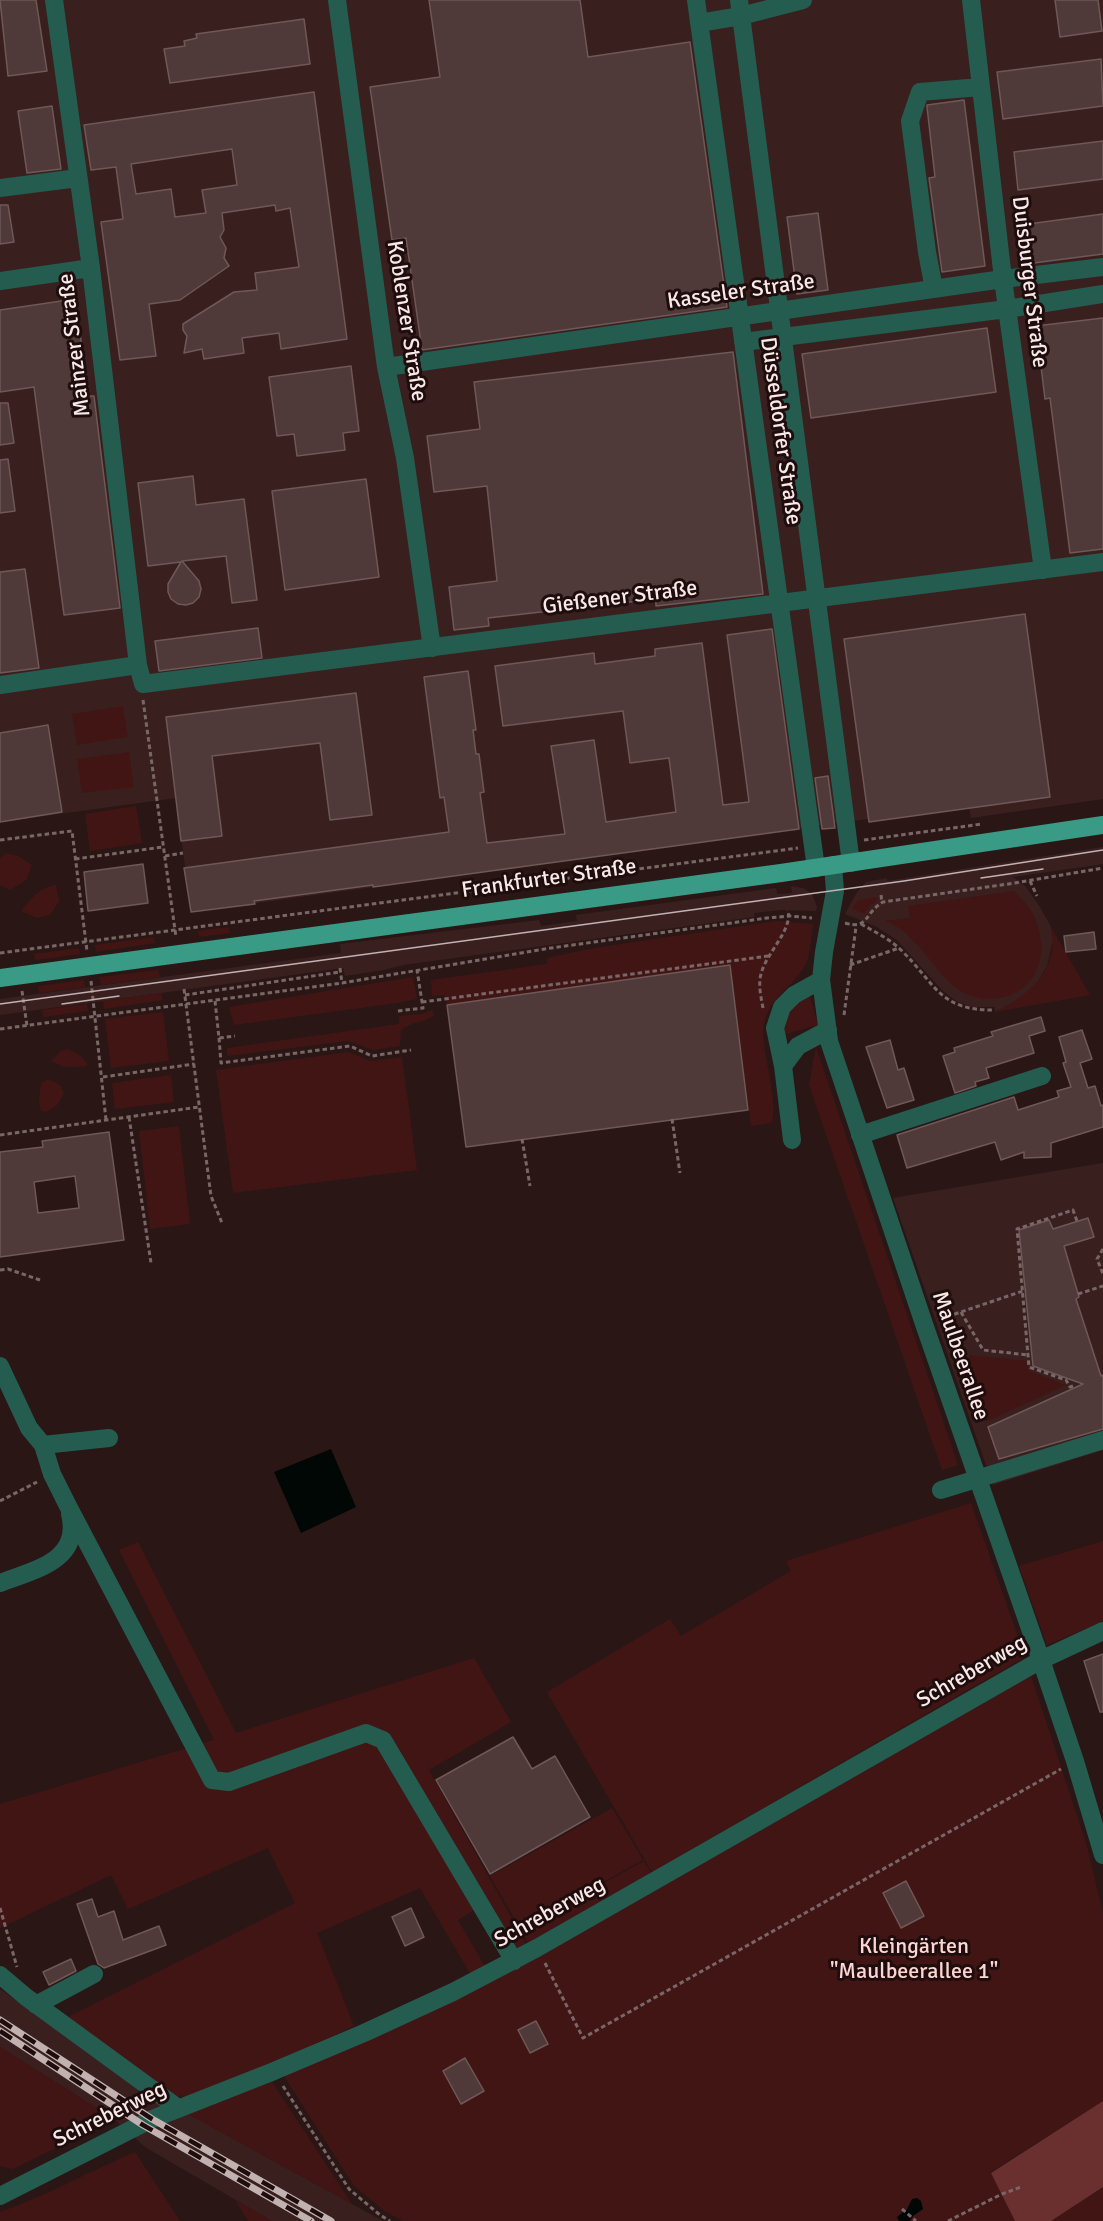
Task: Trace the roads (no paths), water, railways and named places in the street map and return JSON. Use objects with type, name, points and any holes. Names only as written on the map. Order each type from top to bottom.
[{"type":"main road","name":"Frankfurter Straße","points":[[0,978],[833,865],[1103,825]]},
{"type":"street","name":"Mainzer Straße","points":[[54,0],[143,692]]},
{"type":"street","name":"Koblenzer Straße","points":[[337,0],[386,367],[405,458],[432,648]]},
{"type":"street","name":"Düsseldorfer Straße","points":[[696,0],[813,846],[833,865],[848,843],[740,8]]},
{"type":"street","points":[[699,23],[740,8],[803,0]]},
{"type":"street","name":"Duisburger Straße","points":[[971,0],[1003,279],[1043,570]]},
{"type":"street","points":[[934,289],[909,121],[920,92],[981,87]]},
{"type":"street","points":[[0,188],[78,178]]},
{"type":"street","name":"Kasseler Straße","points":[[386,367],[1003,279],[1103,267]]},
{"type":"street","points":[[0,281],[90,268]]},
{"type":"street","points":[[743,342],[1007,309],[1103,294]]},
{"type":"street","name":"Gießener Straße","points":[[143,692],[432,648],[1103,562]]},
{"type":"street","points":[[0,685],[138,665]]},
{"type":"street","name":"Maulbeerallee","points":[[833,865],[835,891],[821,980],[829,1041],[1075,1761],[1103,1856]]},
{"type":"street","points":[[792,1140],[783,1066],[775,1028],[782,1007],[794,995],[821,980]]},
{"type":"street","points":[[783,1066],[798,1046],[828,1030]]},
{"type":"street","points":[[860,1135],[1042,1076]]},
{"type":"street","points":[[0,1366],[29,1428],[42,1445],[52,1474],[68,1506],[212,1780],[229,1782],[366,1733],[383,1740],[514,1960]]},
{"type":"street","points":[[42,1445],[110,1438]]},
{"type":"street","points":[[941,1490],[1103,1440]]},
{"type":"street","points":[[0,1583],[52,1563],[66,1549],[73,1526],[68,1506]]},
{"type":"street","name":"Schreberweg","points":[[0,2196],[178,2108],[274,2071],[453,1992],[537,1948],[1041,1660],[1103,1631]]},
{"type":"street","points":[[31,2001],[94,1974]]},
{"type":"street","points":[[0,1975],[31,2001],[178,2108]]},
{"type":"tram line","points":[[0,1004],[904,881],[1103,850]]},
{"type":"tram line","points":[[981,878],[1043,869]]},
{"type":"tram line","points":[[62,1004],[119,996]]},
{"type":"railway","points":[[0,2020],[152,2119],[331,2221]]},
{"type":"railway","points":[[0,2031],[143,2125],[311,2221]]},
{"type":"park label","name":"Kleingärten \"Maulbeerallee 1\"","points":[[914,1960]]}]
